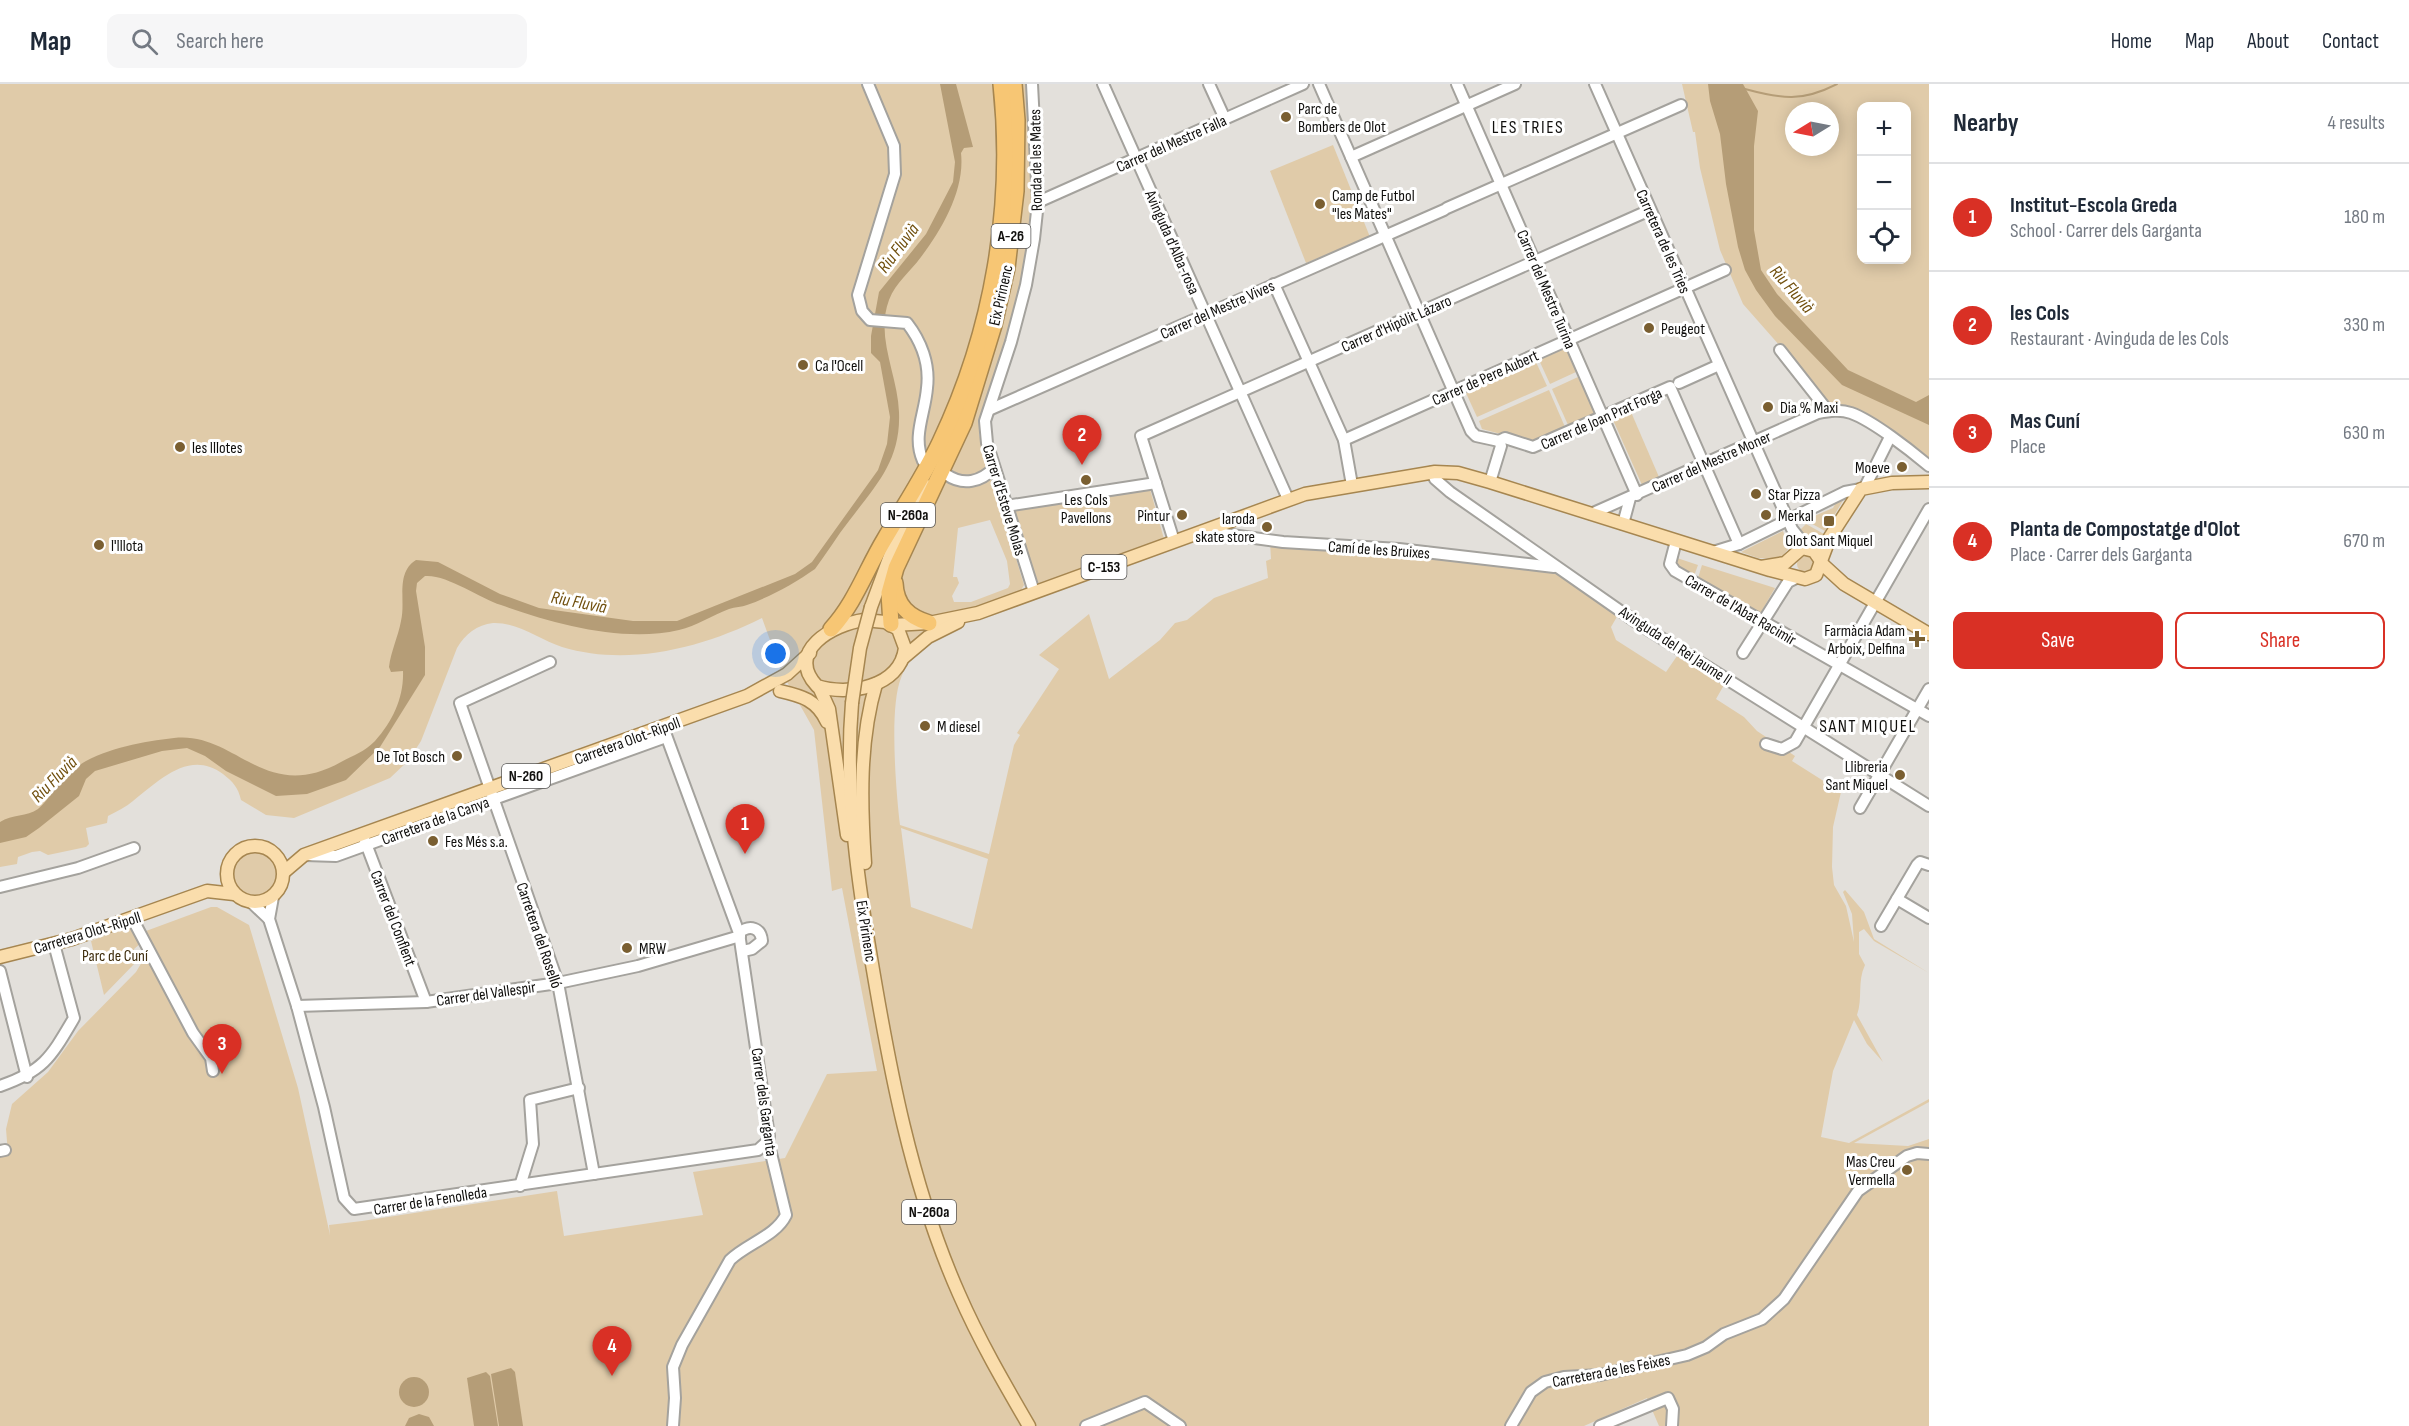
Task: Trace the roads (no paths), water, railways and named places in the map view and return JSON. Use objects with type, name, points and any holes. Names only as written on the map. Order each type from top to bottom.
[{"type":"highway","name":"Eix Pirinenc","points":[[972,380],[990,295],[1003,212],[1005,158],[1001,84]]},
{"type":"highway","name":"Eix Pirinenc","points":[[972,380],[994,325],[1011,239],[1017,158],[1014,84]]},
{"type":"highway","points":[[892,624],[889,593],[896,568],[964,423],[972,380]]},
{"type":"highway","name":"N-260","points":[[831,629],[853,601],[879,547],[930,462],[972,380]]},
{"type":"highway","points":[[896,568],[896,595],[903,608],[917,619],[929,623]]},
{"type":"main road","name":"Eix Pirinenc","points":[[972,380],[954,427],[894,545],[871,607],[859,657],[852,703],[850,781],[861,897],[874,981],[901,1114],[935,1233],[977,1332],[1029,1426]]},
{"type":"main road","name":"C-153","points":[[902,658],[928,637],[978,613],[1288,499],[1352,484],[1432,472],[1458,473],[1490,482],[1802,578]]},
{"type":"main road","points":[[1761,567],[1781,564],[1809,548],[1822,545],[1830,537],[1863,488],[1929,482]]},
{"type":"main road","points":[[1802,578],[1819,572],[1830,537]]},
{"type":"main road","points":[[1809,548],[1818,554],[1821,562],[1844,584],[1929,634]]},
{"type":"main road","points":[[1792,556],[1791,567],[1802,578],[1828,579],[1844,584]]},
{"type":"main road","name":"C-153","points":[[892,624],[929,623],[978,613]]},
{"type":"main road","points":[[831,629],[864,620],[892,624],[904,640],[902,658]]},
{"type":"main road","name":"N-260","points":[[810,653],[820,638],[831,629]]},
{"type":"main road","points":[[810,653],[807,673],[818,687]]},
{"type":"main road","name":"Carretera Olot-Ripoll","points":[[276,855],[304,855],[365,840],[665,732],[747,696],[787,674],[810,653]]},
{"type":"main road","name":"N-260","points":[[818,687],[847,691],[876,684],[893,670],[902,658]]},
{"type":"main road","name":"N-260a","points":[[874,981],[863,802],[865,743],[870,703],[876,684]]},
{"type":"main road","name":"Carretera Olot-Ripoll","points":[[747,696],[818,687]]},
{"type":"main road","name":"N-260a","points":[[818,687],[829,709],[846,829],[854,875],[861,897]]},
{"type":"main road","name":"N-260a","points":[[780,691],[805,696],[820,708],[833,734]]},
{"type":"main road","name":"N-260","points":[[227,870],[232,857],[247,847],[261,846],[276,855]]},
{"type":"main road","points":[[276,855],[284,872]]},
{"type":"main road","name":"Carretera Olot-Ripoll","points":[[284,872],[304,855]]},
{"type":"main road","points":[[227,870],[228,881],[234,894]]},
{"type":"main road","name":"Carretera Olot-Ripoll","points":[[207,891],[227,870]]},
{"type":"main road","name":"N-260","points":[[273,897],[281,885],[284,872]]},
{"type":"main road","name":"Carretera Olot-Ripoll","points":[[0,957],[54,944],[207,891],[234,894]]},
{"type":"main road","name":"N-260","points":[[234,894],[252,903]]},
{"type":"main road","points":[[252,903],[263,902],[273,897]]},
{"type":"street","points":[[868,84],[894,146],[895,174],[858,295],[861,311],[870,320],[907,323],[920,340],[925,358],[928,388],[918,439],[918,450],[923,461]]},
{"type":"street","name":"Ronda de les Mates","points":[[991,409],[994,389],[1011,342],[1026,285],[1038,202],[1032,84]]},
{"type":"street","name":"Avinguda d'Alba-rosa","points":[[1103,84],[1288,499]]},
{"type":"street","points":[[1209,84],[1225,119]]},
{"type":"street","name":"Carrer del Mestre Falla","points":[[1038,202],[1303,84]]},
{"type":"street","name":"Carrer de Joan Prat Forga","points":[[1319,84],[1471,431],[1476,436],[1498,441],[1505,438],[1533,447],[1719,365]]},
{"type":"street","name":"Carrer del Mestre Turina","points":[[1457,84],[1603,416],[1634,496]]},
{"type":"street","points":[[1351,158],[1515,84]]},
{"type":"street","name":"Carretera de les Tries","points":[[1595,84],[1790,525],[1809,548]]},
{"type":"street","name":"Carrer del Mestre Vives","points":[[991,409],[1681,105]]},
{"type":"street","name":"Carrer d'Hipòlit Lázaro","points":[[1156,483],[1141,436],[1650,210]]},
{"type":"street","name":"Carrer de Pere Aubert","points":[[1344,440],[1725,270]]},
{"type":"street","points":[[1274,284],[1344,440],[1352,484]]},
{"type":"street","points":[[1780,350],[1828,411],[1852,413],[1908,448],[1929,466]]},
{"type":"street","points":[[1674,385],[1704,464],[1739,544]]},
{"type":"street","name":"Carrer d'Esteve Molas","points":[[991,409],[985,421],[987,443],[1034,592]]},
{"type":"street","name":"Carrer del Mestre Moner","points":[[1591,514],[1818,413],[1828,411]]},
{"type":"street","points":[[1713,552],[1790,525],[1837,496],[1863,488],[1890,437]]},
{"type":"street","points":[[1490,482],[1500,452],[1498,441]]},
{"type":"street","points":[[947,476],[953,480],[971,482],[986,477],[994,468]]},
{"type":"street","name":"Avinguda del Rei Jaume II","points":[[1432,472],[1435,479],[1450,492],[1639,624],[1929,806]]},
{"type":"street","points":[[1006,506],[1156,483],[1174,541]]},
{"type":"street","name":"Carrer del Mestre Moner","points":[[1623,524],[1634,496]]},
{"type":"street","points":[[1766,744],[1787,749],[1795,742],[1929,509]]},
{"type":"street","name":"Carretera de les Tries","points":[[1790,525],[1792,556]]},
{"type":"street","name":"Camí de les Bruixes","points":[[1203,531],[1272,541],[1399,549],[1556,567]]},
{"type":"street","name":"Carrer de l'Abat Racimir","points":[[1676,541],[1671,568],[1929,716]]},
{"type":"street","points":[[1780,573],[1784,579],[1781,591]]},
{"type":"street","points":[[1743,653],[1781,591],[1790,580],[1802,578]]},
{"type":"street","name":"Carretera del Roselló","points":[[550,662],[460,703],[558,983],[594,1174]]},
{"type":"street","points":[[1860,808],[1929,689]]},
{"type":"street","name":"Carrer dels Garganta","points":[[665,732],[740,934],[768,1141],[786,1215],[775,1230],[741,1248],[730,1260],[682,1345],[673,1367],[675,1398],[673,1426]]},
{"type":"street","name":"Carrer del Conflent","points":[[365,840],[426,1002]]},
{"type":"street","points":[[0,887],[78,868],[134,848]]},
{"type":"street","points":[[1881,926],[1917,865],[1920,862],[1929,865]]},
{"type":"street","points":[[269,919],[273,897]]},
{"type":"street","points":[[1897,899],[1929,918]]},
{"type":"street","points":[[252,903],[269,919]]},
{"type":"street","points":[[132,918],[193,1033],[211,1058],[213,1071]]},
{"type":"street","name":"Carrer de la Fenolleda","points":[[269,919],[297,1006],[348,1205],[362,1210],[758,1150],[768,1141]]},
{"type":"street","points":[[740,934],[750,928],[758,929],[762,934],[759,946],[743,951]]},
{"type":"street","name":"Carrer del Vallespir","points":[[297,1006],[426,1002],[558,983],[638,966],[740,934]]},
{"type":"street","points":[[0,1086],[27,1077],[53,1053],[74,1018],[54,944]]},
{"type":"street","points":[[0,971],[27,1077]]},
{"type":"street","points":[[520,1186],[532,1144],[530,1100],[579,1088]]},
{"type":"street","name":"Carretera de les Feixes","points":[[1514,1424],[1531,1392],[1545,1382],[1564,1377],[1600,1375],[1688,1355],[1706,1347],[1724,1334],[1762,1319],[1784,1299],[1858,1191],[1907,1156],[1917,1153],[1929,1154]]},
{"type":"street","points":[[1600,1426],[1668,1398],[1672,1409],[1672,1426]]},
{"type":"street","points":[[1086,1426],[1145,1402],[1179,1426]]},
{"type":"waterway","points":[[1745,89],[1781,97],[1792,97],[1813,94],[1837,84]]},
{"type":"place","name":"Parc de Bombers de Olot","points":[[1286,117]]},
{"type":"place","name":"Camp de Futbol \"les Mates\"","points":[[1320,204]]},
{"type":"place","name":"Peugeot","points":[[1649,328]]},
{"type":"place","name":"Ca l'Ocell","points":[[803,365]]},
{"type":"place","name":"Dia % Maxi","points":[[1768,407]]},
{"type":"place","name":"les Illotes","points":[[180,447]]},
{"type":"place","name":"les Cols","points":[[1082,465]]},
{"type":"place","name":"Moeve","points":[[1902,467]]},
{"type":"place","name":"Les Cols Pavellons","points":[[1086,480]]},
{"type":"place","name":"Star Pizza","points":[[1756,494]]},
{"type":"place","name":"Pintur","points":[[1182,515]]},
{"type":"place","name":"Merkal","points":[[1766,515]]},
{"type":"place","name":"Olot Sant Miquel","points":[[1829,521]]},
{"type":"place","name":"laroda skate store","points":[[1267,527]]},
{"type":"place","name":"l'Illota","points":[[99,545]]},
{"type":"place","name":"Farmàcia Adam Arboix, Delfina","points":[[1917,639]]},
{"type":"place","name":"M diesel","points":[[925,726]]},
{"type":"place","name":"De Tot Bosch","points":[[457,756]]},
{"type":"place","name":"Llibreria Sant Miquel","points":[[1900,775]]},
{"type":"place","name":"Fes Més s.a.","points":[[433,841]]},
{"type":"place","name":"Institut-Escola Greda","points":[[745,854]]},
{"type":"place","name":"MRW","points":[[627,948]]},
{"type":"place","name":"Mas Cuní","points":[[222,1074]]},
{"type":"place","name":"Mas Creu Vermella","points":[[1907,1170]]},
{"type":"place","name":"Planta de Compostatge d'Olot","points":[[612,1376]]},
{"type":"district","name":"LES TRIES","points":[[1528,127]]},
{"type":"district","name":"SANT MIQUEL","points":[[1868,726]]},
{"type":"water label","name":"Riu Fluvià","points":[[898,248]]},
{"type":"water label","name":"Riu Fluvià","points":[[1792,289]]},
{"type":"water label","name":"Riu Fluvià","points":[[579,602]]},
{"type":"water label","name":"Riu Fluvià","points":[[54,779]]},
{"type":"park label","name":"Parc de Cuní","points":[[115,955]]}]
